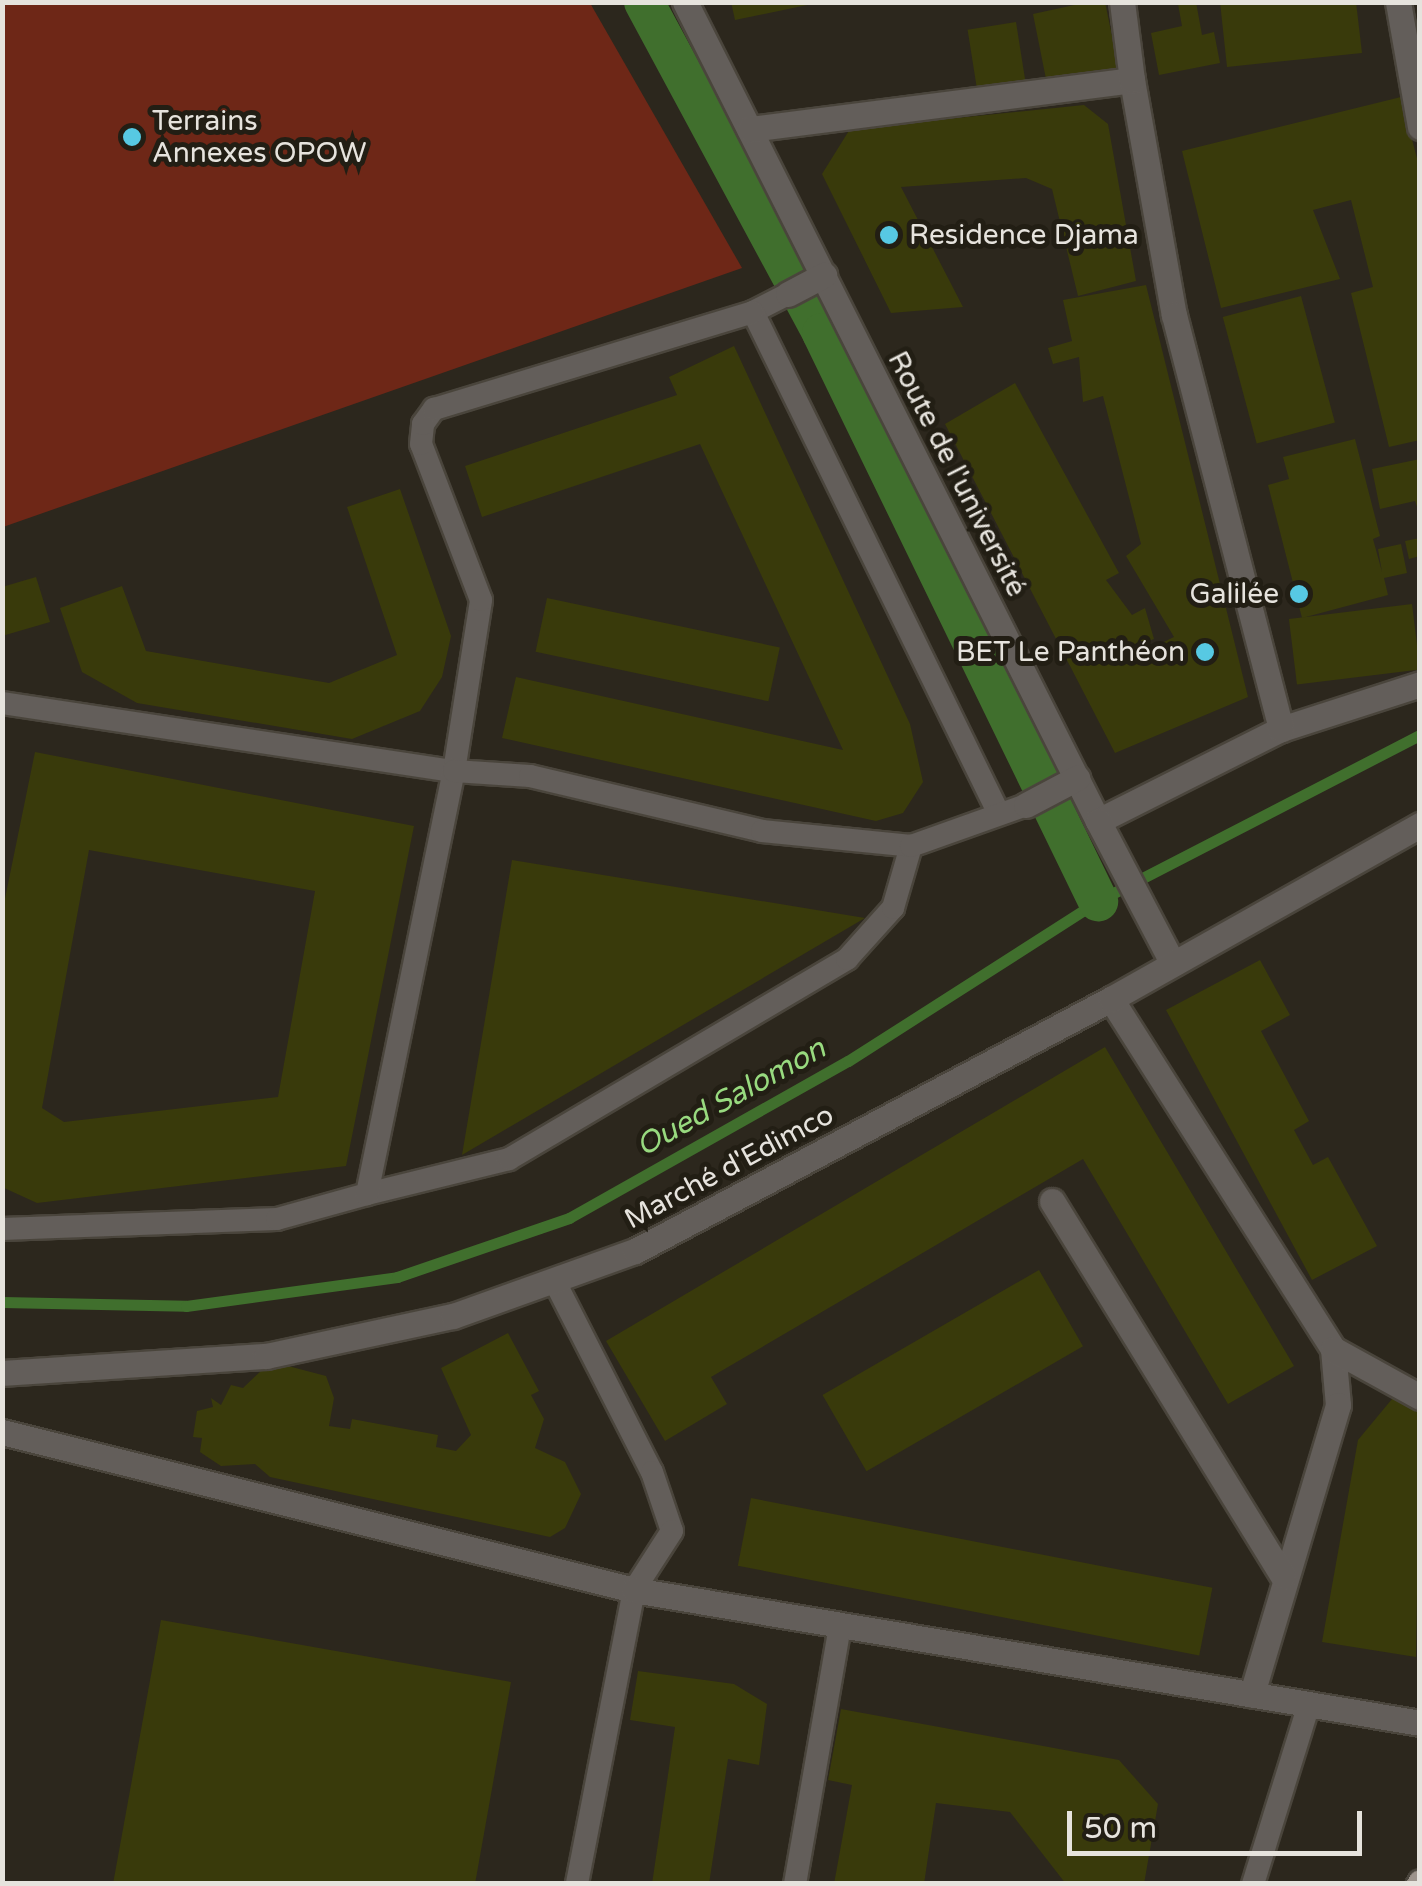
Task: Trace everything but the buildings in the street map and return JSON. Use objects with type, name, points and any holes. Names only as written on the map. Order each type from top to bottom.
[{"type":"street","name":"Route de l'université","points":[[685,2],[1073,781],[1173,964]]},
{"type":"street","points":[[1122,2],[1174,315],[1281,729]]},
{"type":"street","points":[[1398,2],[1420,127]]},
{"type":"street","points":[[750,128],[1132,80]]},
{"type":"street","points":[[788,294],[824,275]]},
{"type":"street","points":[[1098,821],[1281,729],[1420,684]]},
{"type":"street","points":[[1026,805],[1073,781]]},
{"type":"street","name":"Marché d'Edimco","points":[[2,1373],[266,1356],[453,1316],[636,1251],[1111,999],[1420,825]]},
{"type":"street","points":[[1111,999],[1333,1349],[1338,1405],[1283,1576],[1252,1694]]},
{"type":"street","points":[[1052,1202],[1283,1576]]},
{"type":"street","points":[[1333,1349],[1420,1397]]},
{"type":"street","points":[[2,1432],[634,1590],[1420,1724]]},
{"type":"lane","points":[[367,1194],[454,771],[481,600],[421,444],[423,424],[434,410],[753,312],[788,294]]},
{"type":"lane","points":[[753,312],[1000,814]]},
{"type":"lane","points":[[2,703],[454,771],[530,776],[762,831],[911,846],[1026,805]]},
{"type":"lane","points":[[2,1230],[277,1220],[509,1159],[847,959],[893,908],[911,846]]},
{"type":"lane","points":[[555,1282],[652,1472],[672,1531],[634,1590],[578,1884]]},
{"type":"lane","points":[[795,1884],[840,1625]]},
{"type":"lane","points":[[1252,1884],[1309,1704]]},
{"type":"shaded area","points":[[2,3],[590,3],[742,268],[3,527]]},
{"type":"waterway","points":[[644,2],[822,333],[1098,901]]},
{"type":"waterway","name":"Oued Salomon","points":[[2,1302],[186,1306],[397,1277],[569,1218],[848,1061],[1098,901],[1420,735]]},
{"type":"place","name":"Terrains Annexes OPOW","points":[[132,137]]},
{"type":"place","name":"Residence Djama","points":[[889,235]]},
{"type":"place","name":"Galilée","points":[[1299,594]]},
{"type":"place","name":"BET Le Panthéon","points":[[1205,652]]}]
